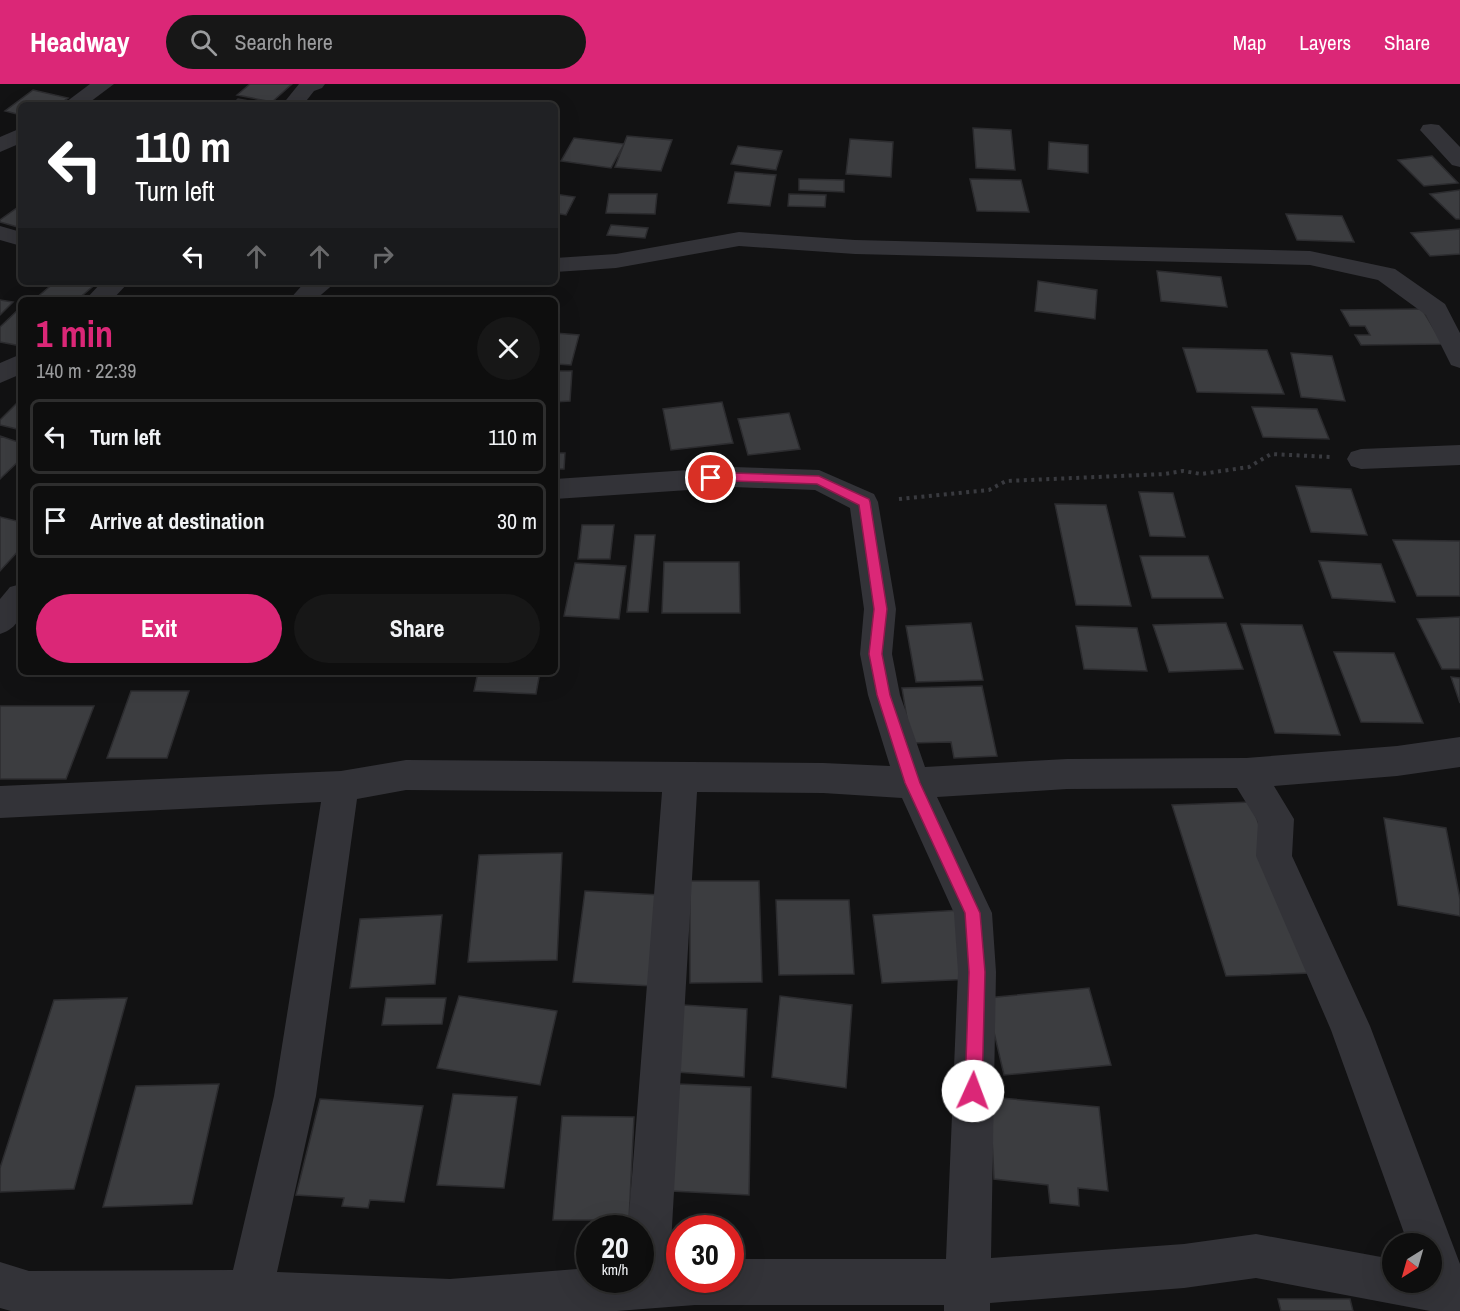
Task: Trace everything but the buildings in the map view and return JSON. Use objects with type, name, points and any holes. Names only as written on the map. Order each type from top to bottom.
[{"type":"street","points":[[77,102],[105,84]]},
{"type":"street","points":[[294,102],[306,87],[315,84]]},
{"type":"street","points":[[1431,130],[1460,160]]},
{"type":"street","points":[[0,147],[18,136]]},
{"type":"street","points":[[0,233],[18,238]]},
{"type":"street","points":[[558,265],[616,261],[739,239],[855,247],[1310,258],[1386,274],[1436,310],[1460,359]]},
{"type":"street","points":[[100,297],[114,285]]},
{"type":"street","points":[[304,297],[316,285]]},
{"type":"street","points":[[0,374],[18,365]]},
{"type":"street","points":[[1361,459],[1460,455]]},
{"type":"street","points":[[558,489],[733,477],[819,480],[864,502],[880,609],[876,654],[884,695],[912,783],[973,913],[977,972],[967,1296]]},
{"type":"street","points":[[0,621],[18,600]]},
{"type":"street","points":[[0,802],[341,786],[406,775],[824,778],[912,783],[1067,774],[1246,773],[1396,761],[1460,752]]},
{"type":"street","points":[[1246,773],[1276,819],[1274,856],[1350,1026],[1455,1299]]},
{"type":"street","points":[[651,1215],[681,777]]},
{"type":"street","points":[[250,1293],[295,1096],[341,786]]},
{"type":"street","points":[[654,1285],[695,1282],[967,1296],[1256,1256],[1382,1280]]},
{"type":"street","points":[[15,1297],[250,1293],[450,1302],[576,1292]]},
{"type":"street","points":[[1433,1293],[1455,1299]]},
{"type":"path","points":[[864,502],[989,490],[1006,481],[1165,474],[1183,471],[1201,474],[1250,466],[1270,453],[1361,459]]},
{"type":"route","points":[[711,478],[819,480],[864,502],[880,609],[876,654],[884,695],[912,783],[973,913],[977,972],[973,1091]]}]
